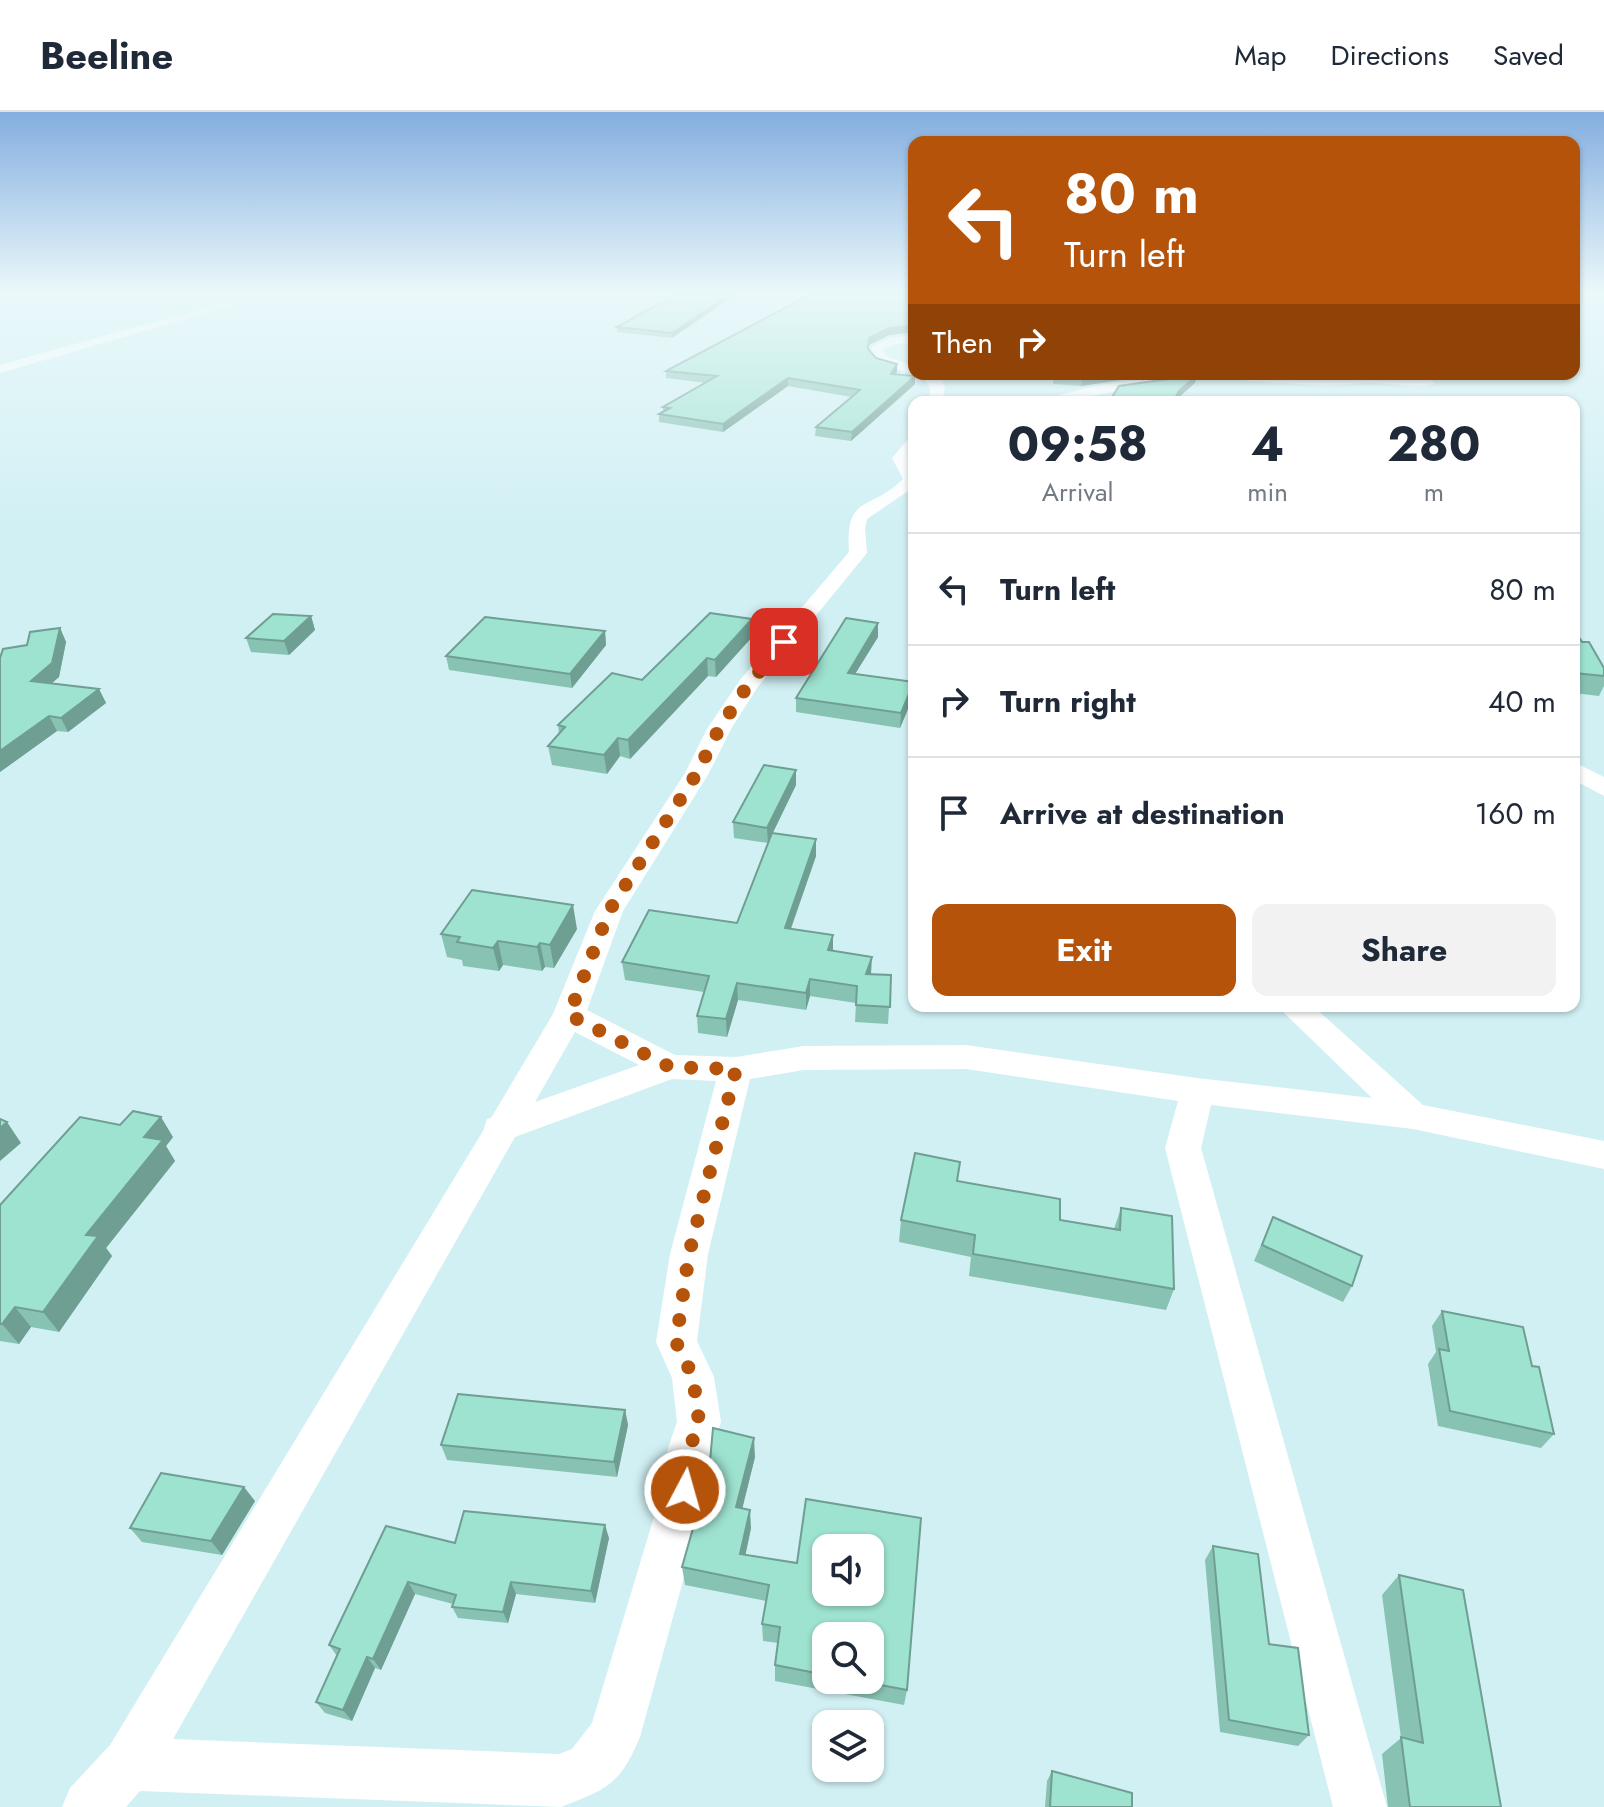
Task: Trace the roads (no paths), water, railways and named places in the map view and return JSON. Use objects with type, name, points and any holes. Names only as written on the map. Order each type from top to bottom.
[{"type":"street","points":[[1068,396],[1164,380]]},
{"type":"street","points":[[1308,380],[1352,380]]},
{"type":"street","points":[[1406,380],[1428,383]]},
{"type":"street","points":[[908,448],[900,458],[908,474]]},
{"type":"street","points":[[89,1807],[129,1764],[499,1129],[569,1015],[609,911],[697,773],[719,729],[748,685],[858,553],[856,524],[862,514],[908,485]]},
{"type":"street","points":[[1580,773],[1604,788]]},
{"type":"street","points":[[1300,1012],[1413,1116]]},
{"type":"street","points":[[569,1015],[670,1067]]},
{"type":"street","points":[[499,1129],[670,1067],[736,1069],[804,1058],[966,1057],[1197,1091],[1413,1116],[1604,1155]]},
{"type":"street","points":[[129,1764],[559,1781],[590,1769],[614,1737],[685,1490],[690,1448],[699,1422],[693,1377],[676,1342],[689,1254],[736,1069]]},
{"type":"street","points":[[1197,1091],[1183,1148],[1360,1807]]}]
